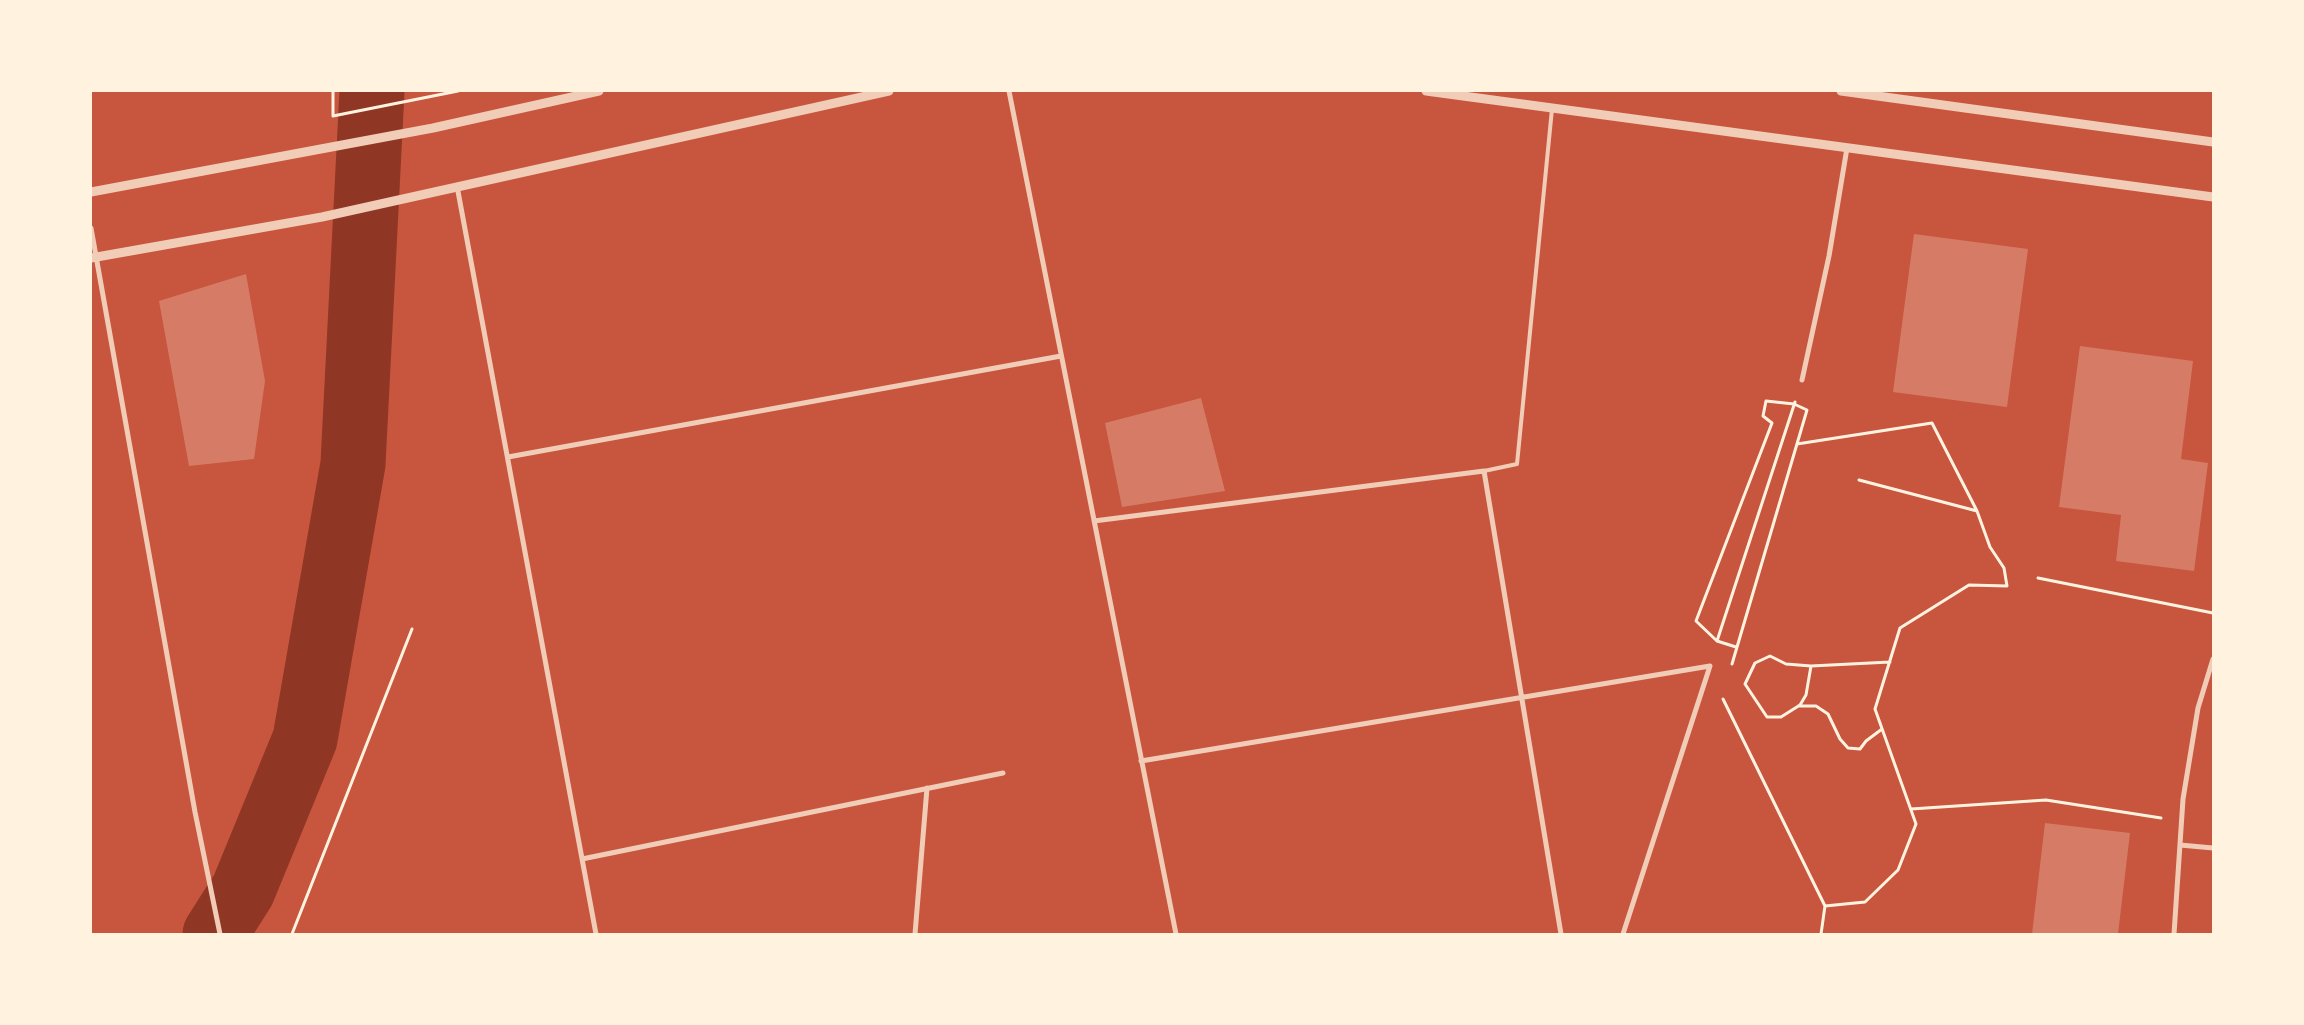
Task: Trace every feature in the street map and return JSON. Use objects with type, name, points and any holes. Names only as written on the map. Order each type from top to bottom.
[{"type":"street","points":[[91,192],[433,128],[599,91]]},
{"type":"street","points":[[94,258],[322,217],[889,91]]},
{"type":"street","points":[[1009,91],[1176,934]]},
{"type":"street","points":[[1426,91],[2213,197]]},
{"type":"street","points":[[1841,91],[2213,142]]},
{"type":"street","points":[[1802,380],[1829,256],[1847,147]]},
{"type":"street","points":[[458,186],[596,934]]},
{"type":"street","points":[[91,228],[94,258],[195,812],[220,934]]},
{"type":"street","points":[[508,457],[1061,356]]},
{"type":"street","points":[[1094,521],[1484,471],[1561,934]]},
{"type":"street","points":[[2174,934],[2183,799],[2198,708],[2213,659]]},
{"type":"street","points":[[1141,761],[1522,699],[1710,666],[1623,934]]},
{"type":"street","points":[[582,859],[1003,773]]},
{"type":"street","points":[[915,934],[927,788]]},
{"type":"street","points":[[2180,845],[2213,848]]},
{"type":"lane","points":[[1484,471],[1517,464],[1552,108]]},
{"type":"path","points":[[334,91],[333,116],[458,91]]},
{"type":"path","points":[[1710,666],[1802,380]]},
{"type":"path","points":[[1729,672],[1807,410],[1794,404],[1766,401],[1763,416],[1772,423],[1696,622],[1717,641],[1736,647]]},
{"type":"path","points":[[1797,444],[1932,423],[1978,511],[1990,547],[2004,568],[2006,586],[1969,585],[1900,628],[1875,709],[1916,824],[1898,870],[1865,902],[1825,906]]},
{"type":"path","points":[[1859,480],[1978,511]]},
{"type":"path","points":[[2038,578],[2213,613]]},
{"type":"path","points":[[292,934],[412,629]]},
{"type":"path","points":[[1811,666],[1806,695],[1797,706],[1782,717],[1767,717],[1745,684],[1755,663],[1770,656],[1786,664],[1811,666],[1890,662]]},
{"type":"path","points":[[1722,697],[1825,906],[1821,934]]},
{"type":"path","points":[[1797,706],[1816,706],[1828,714],[1840,739],[1848,748],[1860,749],[1866,741],[1882,729]]},
{"type":"path","points":[[1911,809],[2046,800],[2181,821]]},
{"type":"building","points":[[1914,234],[2028,249],[2007,407],[1893,392]]},
{"type":"building","points":[[246,274],[265,381],[254,459],[189,466],[159,301]]},
{"type":"building","points":[[2080,346],[2193,361],[2181,459],[2208,463],[2194,571],[2116,561],[2121,515],[2059,507]]},
{"type":"building","points":[[1201,398],[1225,491],[1122,507],[1105,423]]},
{"type":"building","points":[[2045,823],[2130,833],[2118,934],[2032,934]]},
{"type":"waterway","points":[[215,934],[243,890],[305,739],[353,464],[372,91]]}]
